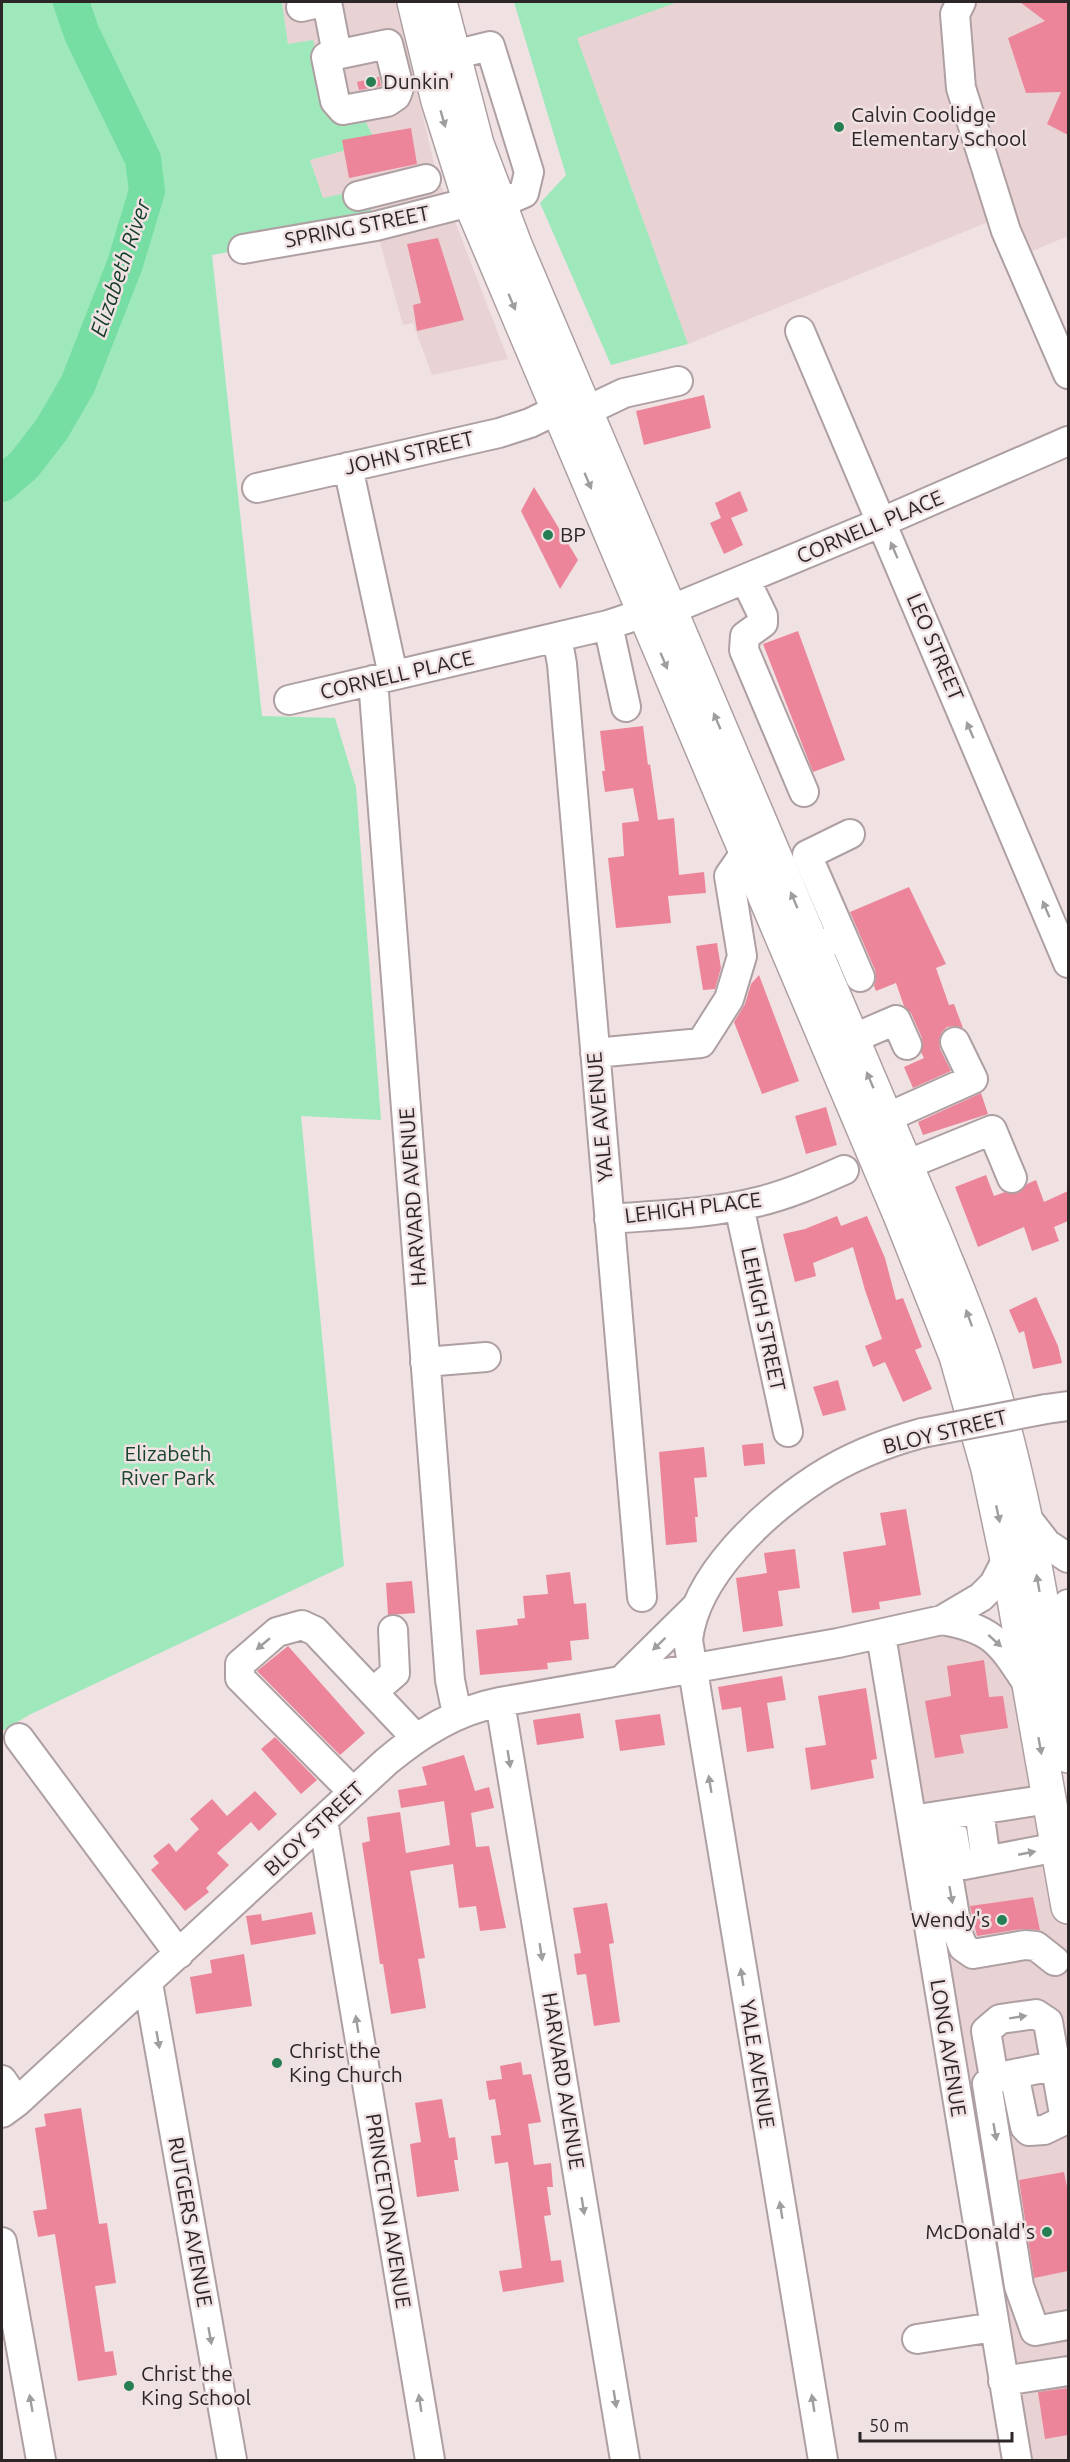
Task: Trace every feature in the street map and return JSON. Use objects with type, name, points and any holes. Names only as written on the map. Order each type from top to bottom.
[{"type":"highway","points":[[414,2],[438,101],[485,203],[657,612],[746,853],[900,1215],[949,1338],[988,1469],[1007,1559],[1043,1685],[1068,1756]]},
{"type":"highway","points":[[440,2],[477,144],[485,203]]},
{"type":"highway","points":[[657,612],[794,861],[828,941],[852,1039],[977,1337],[1026,1517],[1043,1685],[1049,1799],[1068,1907]]},
{"type":"street","points":[[961,2],[956,14],[961,88],[1006,231],[1068,374]]},
{"type":"street","points":[[317,3],[337,54]]},
{"type":"street","points":[[388,44],[399,88],[396,96],[387,102],[343,110],[335,101],[326,57],[337,54],[388,44]]},
{"type":"street","points":[[358,196],[426,179]]},
{"type":"street","points":[[388,188],[396,221]]},
{"type":"street","name":"SPRING STREET","points":[[243,249],[485,203]]},
{"type":"street","name":"LEO STREET","points":[[800,331],[1068,963]]},
{"type":"street","name":"JOHN STREET","points":[[257,488],[514,429],[624,393],[678,381]]},
{"type":"street","name":"CORNELL PLACE","points":[[289,700],[657,612],[745,579],[882,522],[1068,441]]},
{"type":"street","name":"HARVARD AVENUE","points":[[348,467],[383,678],[425,1362],[450,1680],[457,1713]]},
{"type":"street","points":[[745,579],[763,616],[763,623],[745,636],[744,650],[804,792]]},
{"type":"street","points":[[608,625],[626,707]]},
{"type":"street","name":"YALE AVENUE","points":[[558,637],[642,1597]]},
{"type":"street","points":[[794,861],[850,834]]},
{"type":"street","points":[[595,1053],[701,1042],[729,999],[742,956],[729,876],[746,853]]},
{"type":"street","points":[[742,956],[778,929]]},
{"type":"street","points":[[828,941],[860,977]]},
{"type":"street","points":[[852,1039],[896,1020],[908,1045]]},
{"type":"street","points":[[886,1119],[973,1079],[955,1042]]},
{"type":"street","points":[[906,1165],[992,1130],[1012,1178]]},
{"type":"street","name":"LEHIGH PLACE","points":[[609,1219],[739,1206],[791,1192],[844,1170]]},
{"type":"street","name":"LEHIGH STREET","points":[[739,1206],[788,1432]]},
{"type":"street","points":[[425,1362],[486,1357]]},
{"type":"street","name":"BLOY STREET","points":[[691,1668],[688,1640],[695,1608],[722,1565],[754,1530],[817,1478],[859,1455],[891,1442],[922,1433],[1057,1408]]},
{"type":"street","points":[[1026,1517],[1047,1544],[1068,1558]]},
{"type":"street","name":"BLOY STREET","points":[[7,2098],[148,1983],[353,1792],[416,1738],[457,1713],[500,1702],[623,1679],[881,1635],[942,1620],[981,1597],[994,1584],[1007,1559]]},
{"type":"street","points":[[1043,1685],[1068,1604]]},
{"type":"street","points":[[623,1679],[695,1608]]},
{"type":"street","name":"BLOY STREET","points":[[942,1620],[973,1626],[990,1636],[1043,1685]]},
{"type":"street","points":[[353,1792],[240,1678],[240,1664],[277,1632],[302,1625],[315,1631],[416,1738]]},
{"type":"street","points":[[373,1692],[395,1673],[393,1630]]},
{"type":"street","name":"LONG AVENUE","points":[[881,1635],[1017,2460]]},
{"type":"street","name":"YALE AVENUE","points":[[691,1668],[823,2460]]},
{"type":"street","name":"HARVARD AVENUE","points":[[500,1702],[625,2460]]},
{"type":"street","points":[[19,1738],[179,1954]]},
{"type":"street","points":[[910,1820],[1049,1799]]},
{"type":"street","points":[[979,1810],[986,1854],[996,1859]]},
{"type":"street","points":[[943,1815],[958,1863],[964,1865],[1058,1847]]},
{"type":"street","points":[[943,1815],[957,1934],[963,1947],[979,1959]]},
{"type":"street","name":"PRINCETON AVENUE","points":[[323,1820],[430,2460]]},
{"type":"street","points":[[935,1972],[1025,1945],[1036,1946],[1062,1962]]},
{"type":"street","name":"RUTGERS AVENUE","points":[[148,1983],[232,2460]]},
{"type":"street","points":[[1036,2014],[1048,2022],[1063,2065],[1065,2120],[1044,2130],[1033,2132],[1025,2127],[1000,2068],[986,2031],[1000,2019],[1036,2014]]},
{"type":"street","points":[[950,2060],[1000,2068],[1063,2065]]},
{"type":"street","points":[[1000,2068],[987,2084],[1019,2286],[1035,2331],[1068,2325]]},
{"type":"street","points":[[2,2242],[41,2460]]},
{"type":"street","points":[[989,2297],[1019,2286]]},
{"type":"street","points":[[917,2339],[994,2327]]},
{"type":"street","points":[[1003,2381],[1068,2371]]},
{"type":"shaded area","points":[[282,2],[396,2],[436,172],[508,359],[432,375],[413,323],[403,325],[365,189],[323,199],[309,160],[376,142],[325,93],[288,44]]},
{"type":"shaded area","name":"Calvin Coolidge Elementary School","points":[[674,2],[1068,2],[1068,236],[1021,256],[1003,216],[688,344],[576,38]]},
{"type":"shaded area","points":[[942,1620],[1007,1652],[1068,1907],[1068,2460],[1018,2460],[881,1635]]},
{"type":"green space","name":"Elizabeth River Park","points":[[2,2],[282,2],[288,44],[313,40],[325,93],[348,88],[376,142],[310,160],[323,198],[365,189],[376,226],[212,255],[262,716],[335,718],[356,787],[381,1120],[301,1116],[344,1566],[31,1714],[2,1731]]},
{"type":"green space","points":[[514,2],[678,2],[577,38],[688,344],[611,365],[540,203],[566,175]]},
{"type":"building","points":[[1020,2],[1068,2],[1068,135],[1047,124],[1061,92],[1026,93],[1008,38],[1045,21]]},
{"type":"building","points":[[379,77],[381,86],[359,90],[357,82]]},
{"type":"building","points":[[411,128],[417,164],[349,178],[342,140]]},
{"type":"building","points":[[438,238],[464,320],[417,331],[413,305],[421,303],[407,244]]},
{"type":"building","points":[[704,395],[711,428],[644,445],[636,411]]},
{"type":"building","name":"BP","points":[[534,487],[578,560],[560,589],[521,511]]},
{"type":"building","points":[[740,491],[748,511],[731,518],[743,545],[724,554],[710,523],[721,518],[715,503]]},
{"type":"building","points":[[798,631],[845,760],[813,772],[763,644]]},
{"type":"building","points":[[643,726],[658,820],[674,818],[679,875],[704,872],[706,893],[668,896],[671,923],[616,928],[608,858],[624,856],[622,823],[639,821],[633,788],[605,792],[600,731]]},
{"type":"building","points":[[909,887],[946,964],[936,968],[949,1005],[954,1004],[963,1028],[947,1027],[939,1040],[940,1049],[951,1071],[913,1088],[904,1067],[924,1058],[921,1052],[922,1038],[911,1013],[904,1006],[896,983],[876,991],[875,970],[850,912]]},
{"type":"building","points":[[717,943],[721,968],[715,989],[703,990],[696,946]]},
{"type":"building","points":[[759,975],[799,1081],[762,1094],[734,1022],[745,1004],[751,984]]},
{"type":"building","points":[[981,1093],[988,1114],[923,1135],[918,1122]]},
{"type":"building","points":[[826,1107],[837,1145],[806,1154],[795,1116]]},
{"type":"building","points":[[986,1175],[994,1196],[1005,1192],[1018,1193],[1027,1184],[1036,1180],[1044,1202],[1068,1191],[1068,1221],[1054,1227],[1059,1241],[1032,1251],[1024,1227],[978,1247],[955,1187]]},
{"type":"building","points":[[837,1216],[841,1226],[867,1216],[885,1258],[896,1300],[903,1298],[922,1347],[915,1350],[932,1389],[903,1402],[885,1362],[873,1367],[865,1346],[882,1339],[853,1247],[813,1263],[816,1276],[795,1282],[783,1234],[805,1229]]},
{"type":"building","points":[[1036,1297],[1058,1346],[1062,1363],[1033,1369],[1024,1331],[1019,1333],[1009,1310]]},
{"type":"building","points":[[838,1380],[846,1410],[823,1416],[813,1387]]},
{"type":"building","points":[[763,1443],[765,1464],[744,1466],[742,1445]]},
{"type":"building","points":[[704,1447],[707,1477],[694,1478],[698,1517],[695,1517],[697,1542],[666,1545],[659,1452]]},
{"type":"building","points":[[906,1509],[921,1595],[879,1602],[880,1609],[852,1613],[843,1552],[886,1545],[880,1513]]},
{"type":"building","points":[[795,1549],[800,1588],[778,1591],[783,1626],[743,1632],[736,1578],[767,1573],[764,1553]]},
{"type":"building","points":[[570,1572],[574,1604],[586,1603],[589,1639],[570,1641],[572,1660],[547,1663],[548,1669],[480,1675],[476,1630],[518,1625],[517,1619],[525,1618],[523,1596],[548,1594],[546,1575]]},
{"type":"building","points":[[412,1581],[415,1613],[388,1615],[386,1583]]},
{"type":"building","points":[[288,1646],[365,1733],[340,1755],[257,1671]]},
{"type":"building","points":[[984,1660],[989,1697],[1003,1696],[1008,1728],[960,1735],[964,1753],[935,1758],[925,1701],[951,1696],[947,1666]]},
{"type":"building","points":[[782,1676],[786,1700],[767,1703],[774,1748],[747,1752],[741,1707],[722,1710],[718,1687]]},
{"type":"building","points":[[866,1688],[877,1759],[871,1760],[874,1778],[811,1790],[805,1748],[826,1745],[818,1696]]},
{"type":"building","points":[[580,1713],[584,1738],[537,1745],[533,1720]]},
{"type":"building","points":[[660,1714],[665,1745],[620,1751],[615,1720]]},
{"type":"building","points":[[275,1737],[317,1780],[301,1794],[261,1749]]},
{"type":"building","points":[[464,1755],[475,1791],[489,1787],[494,1808],[471,1813],[476,1847],[489,1846],[506,1928],[480,1931],[476,1906],[459,1908],[453,1864],[410,1871],[425,1958],[418,1959],[426,2008],[391,2014],[383,1964],[380,1964],[362,1843],[370,1841],[367,1817],[400,1812],[406,1853],[450,1845],[444,1801],[401,1808],[398,1790],[427,1785],[422,1767]]},
{"type":"building","points":[[255,1791],[277,1814],[259,1831],[251,1822],[217,1853],[229,1865],[206,1888],[209,1892],[185,1911],[151,1870],[159,1863],[153,1856],[169,1843],[176,1852],[199,1829],[190,1819],[212,1799],[227,1816]]},
{"type":"building","name":"Wendy's","points":[[1033,1897],[1040,1930],[1022,1929],[977,1936],[970,1906]]},
{"type":"building","points":[[607,1903],[614,1943],[609,1944],[620,2022],[594,2026],[586,1974],[577,1975],[574,1954],[581,1953],[573,1908]]},
{"type":"building","points":[[312,1912],[316,1934],[251,1945],[246,1916],[261,1914],[262,1921]]},
{"type":"building","points":[[244,1954],[252,2006],[196,2014],[190,1977],[212,1973],[210,1960]]},
{"type":"building","points":[[521,2062],[523,2075],[531,2074],[541,2122],[528,2124],[534,2165],[551,2163],[553,2187],[547,2187],[551,2215],[544,2216],[551,2261],[561,2260],[564,2282],[503,2292],[499,2271],[522,2268],[508,2162],[495,2164],[491,2136],[501,2135],[495,2099],[489,2100],[486,2081],[502,2079],[500,2066]]},
{"type":"building","points":[[442,2099],[449,2138],[455,2137],[458,2160],[454,2160],[459,2191],[417,2197],[410,2144],[421,2142],[415,2103]]},
{"type":"building","points":[[81,2108],[99,2224],[107,2223],[116,2283],[95,2286],[105,2352],[113,2351],[117,2375],[78,2381],[55,2234],[38,2237],[33,2211],[47,2209],[35,2128],[46,2126],[44,2114]]},
{"type":"building","name":"McDonald's","points":[[1064,2172],[1068,2192],[1068,2271],[1034,2278],[1019,2180]]},
{"type":"building","points":[[1068,2388],[1068,2435],[1045,2439],[1038,2392]]},
{"type":"waterway","name":"Elizabeth River","points":[[2,484],[24,465],[52,429],[78,384],[125,264],[147,191],[143,159],[82,34],[71,2]]},
{"type":"place","name":"Dunkin'","points":[[371,82]]},
{"type":"place","name":"Calvin Coolidge Elementary School","points":[[839,127]]},
{"type":"place","name":"BP","points":[[548,535]]},
{"type":"place","name":"Wendy's","points":[[1002,1920]]},
{"type":"place","name":"Christ the King Church","points":[[277,2063]]},
{"type":"place","name":"McDonald's","points":[[1047,2232]]},
{"type":"place","name":"Christ the King School","points":[[129,2386]]}]
